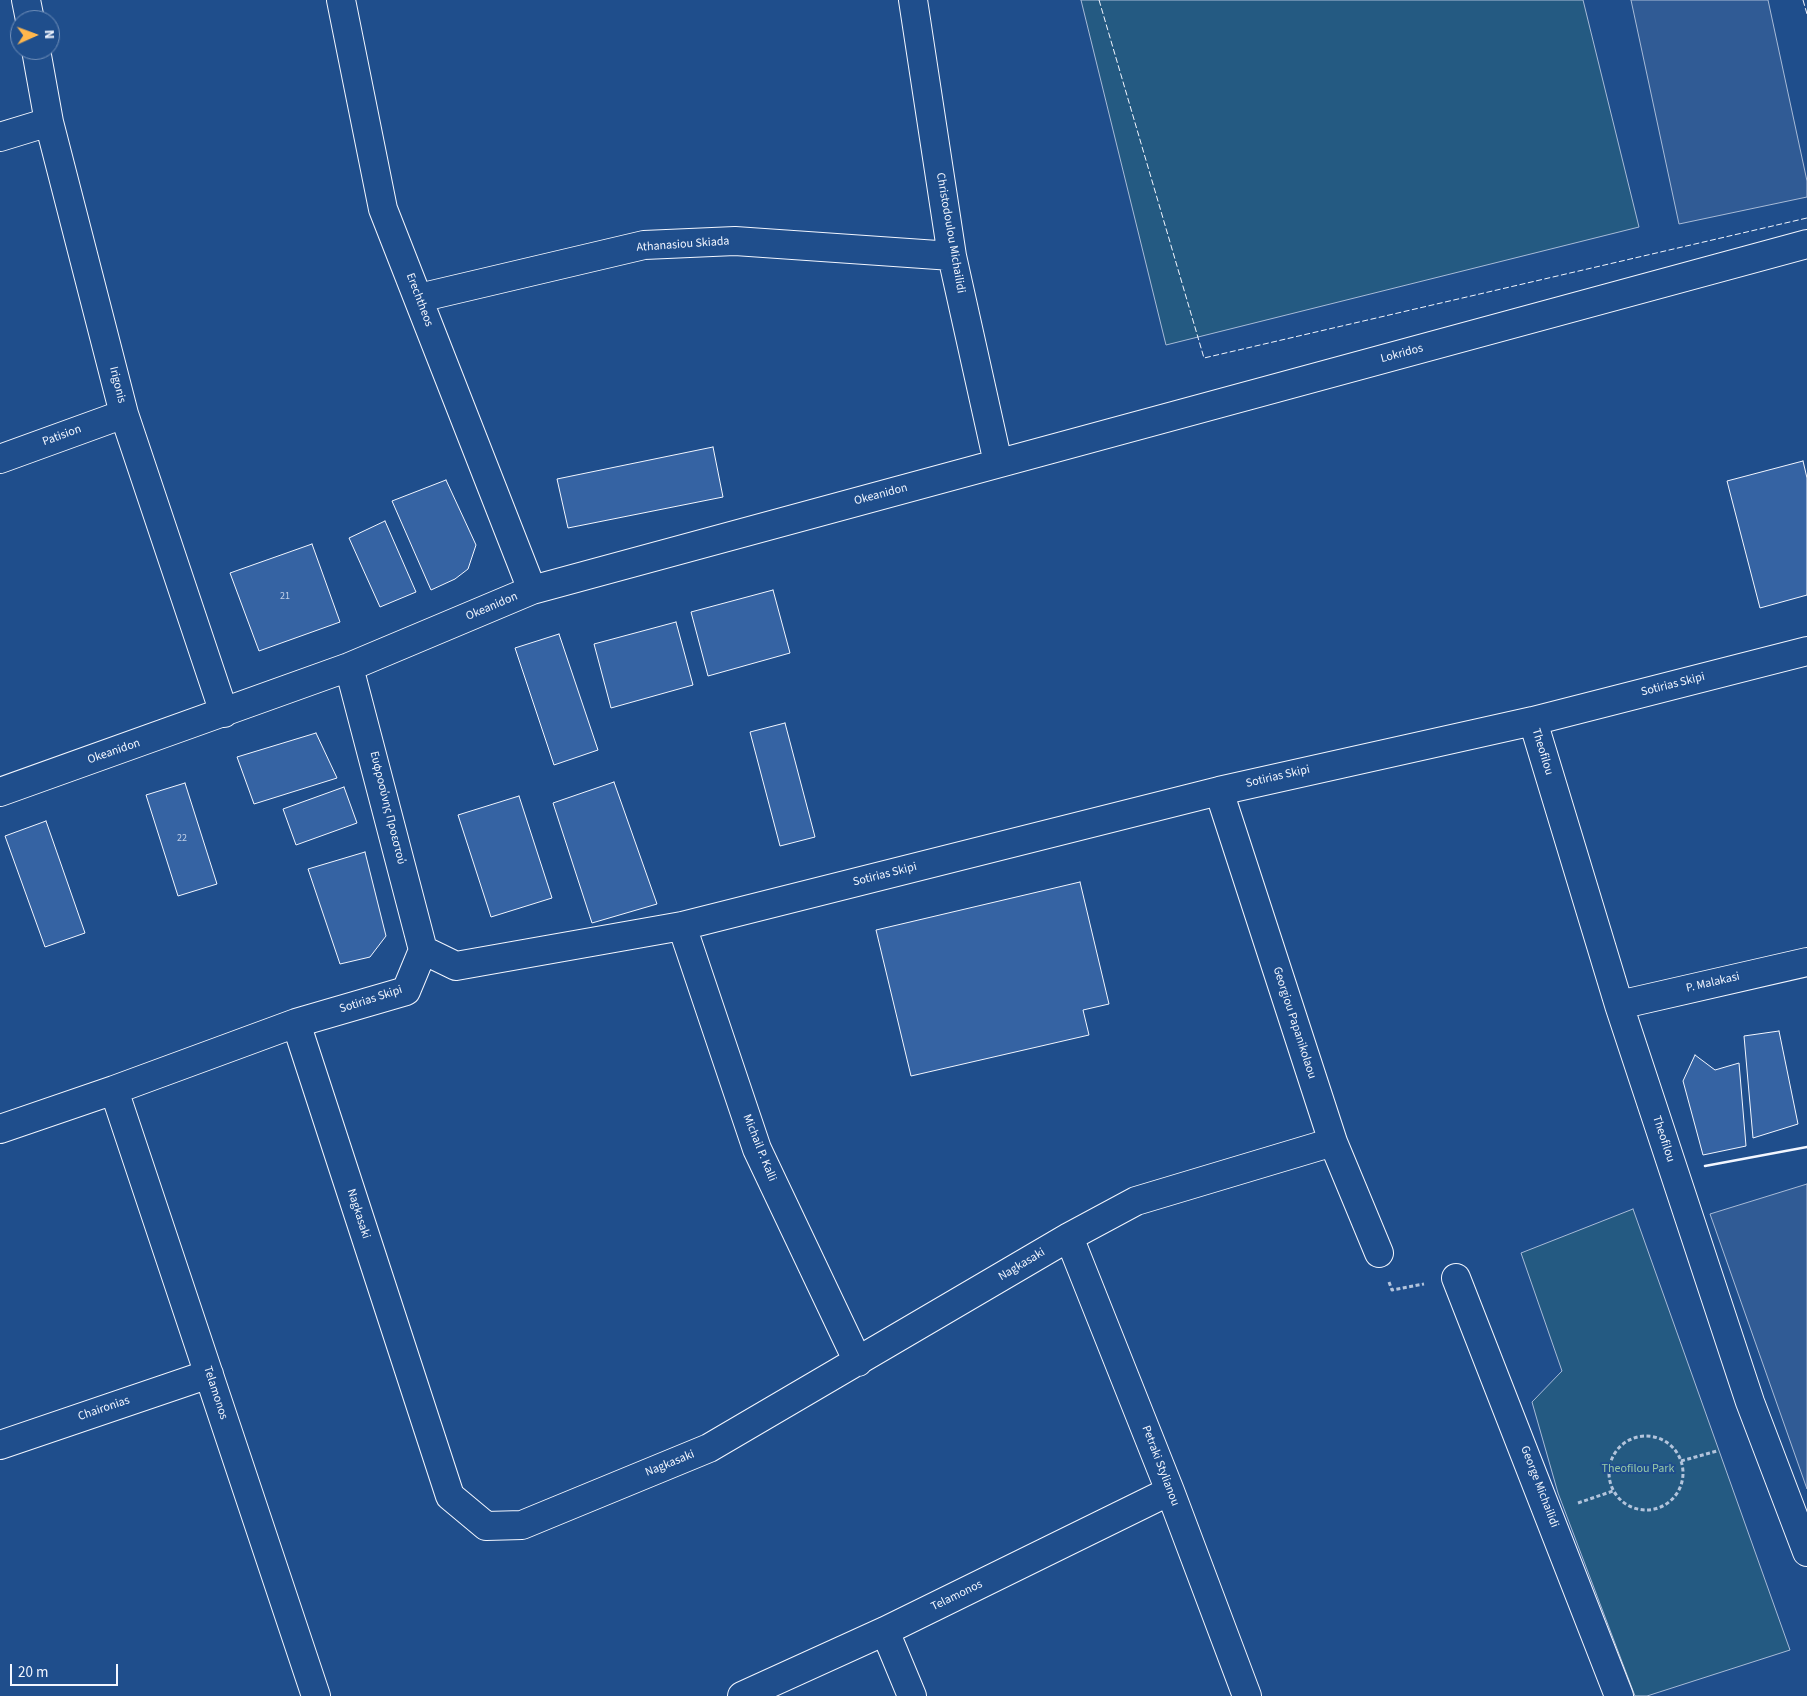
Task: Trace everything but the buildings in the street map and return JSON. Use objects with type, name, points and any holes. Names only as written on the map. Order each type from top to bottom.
[{"type":"street","name":"Erechtheos","points":[[341,0],[383,209],[532,590]]},
{"type":"street","name":"Christodoulou Michailidi","points":[[913,0],[952,256],[998,463]]},
{"type":"street","name":"Irigonis","points":[[38,60],[49,122],[124,414],[224,713]]},
{"type":"street","points":[[0,137],[49,122]]},
{"type":"street","name":"Athanasiou Skiada","points":[[418,298],[644,245],[735,241],[952,256]]},
{"type":"street","name":"Lokridos","points":[[998,463],[1807,244]]},
{"type":"street","name":"Patision","points":[[0,459],[124,414]]},
{"type":"street","name":"Okeanidon","points":[[0,792],[349,667],[532,590],[998,463]]},
{"type":"street","name":"Sotirias Skipi","points":[[0,1129],[114,1090],[296,1023],[406,991],[423,950],[456,966],[682,926],[1219,791],[1533,721],[1807,651]]},
{"type":"street","name":"Ευφροσύνης Προεστού","points":[[349,667],[423,950]]},
{"type":"street","name":"Theofilou","points":[[1533,721],[1619,1005],[1750,1402],[1807,1552]]},
{"type":"street","name":"Georgiou Papanikolaou","points":[[1219,791],[1333,1142],[1379,1253]]},
{"type":"street","name":"Michail P. Kalli","points":[[682,926],[757,1149],[858,1362]]},
{"type":"street","name":"P. Malakasi","points":[[1619,1005],[1807,962]]},
{"type":"street","name":"Nagkasaki","points":[[296,1023],[450,1496],[486,1526],[522,1525],[709,1448],[1069,1237],[1136,1201],[1333,1142]]},
{"type":"street","name":"Telamonos","points":[[114,1090],[316,1696]]},
{"type":"street","name":"Petraki Stylianou","points":[[1069,1237],[1170,1491],[1247,1696]]},
{"type":"street","name":"George Michailidi","points":[[1456,1278],[1549,1512],[1619,1696]]},
{"type":"street","name":"Chaironias","points":[[0,1445],[209,1374]]},
{"type":"street","name":"Telamonos","points":[[742,1696],[885,1631],[1170,1491]]},
{"type":"street","points":[[885,1631],[912,1696]]},
{"type":"path","points":[[1379,1253],[1392,1290],[1456,1278]]},
{"type":"path","points":[[1644,1436],[1666,1443],[1680,1461],[1681,1485],[1675,1496],[1666,1504],[1656,1509],[1643,1510],[1631,1508],[1621,1501],[1613,1491],[1609,1479],[1609,1467],[1614,1455],[1632,1439],[1644,1436]]},
{"type":"path","points":[[1680,1461],[1717,1451]]},
{"type":"path","points":[[1549,1512],[1613,1491]]},
{"type":"green space","points":[[1081,0],[1583,0],[1639,227],[1166,345]]},
{"type":"green space","name":"Theofilou Park","points":[[1633,1209],[1790,1650],[1647,1696],[1635,1696],[1558,1493],[1532,1402],[1562,1371],[1521,1253]]},
{"type":"shaded area","points":[[1631,0],[1768,0],[1807,181],[1807,197],[1679,224]]},
{"type":"shaded area","points":[[1807,1184],[1807,1489],[1710,1214]]},
{"type":"fence","points":[[1099,0],[1204,358],[1807,218]]},
{"type":"fence","points":[[1803,0],[1807,14]]},
{"type":"wall","points":[[1705,1166],[1807,1147]]}]
